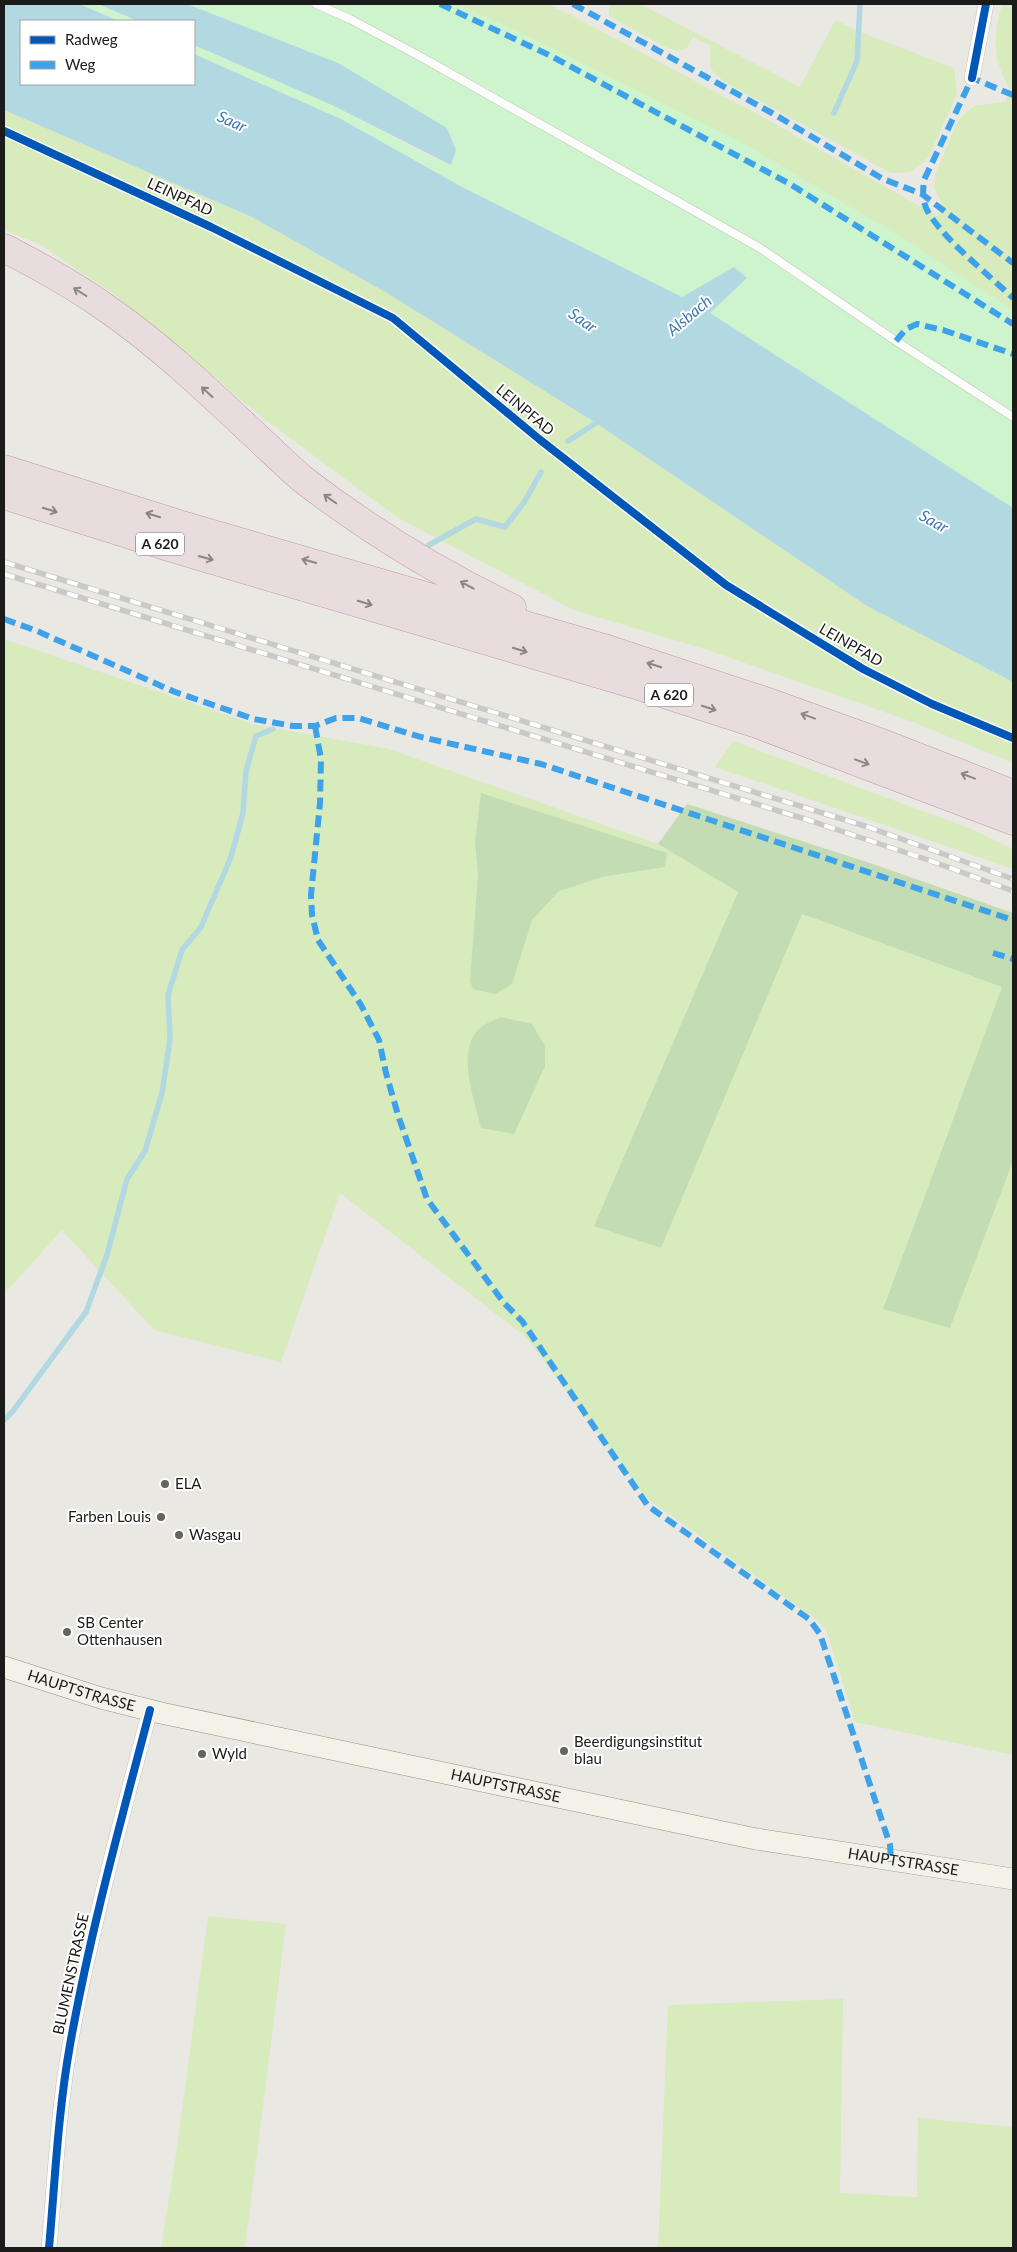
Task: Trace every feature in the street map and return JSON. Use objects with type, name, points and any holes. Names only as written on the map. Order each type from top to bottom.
[{"type":"highway","points":[[4,248],[62,280],[106,308],[181,368],[302,478],[370,528],[421,561],[493,599],[607,649]]},
{"type":"highway","name":"A 620","points":[[4,469],[182,525],[607,649],[765,701],[887,745],[1013,794]]},
{"type":"highway","name":"A 620","points":[[4,495],[175,549],[337,595],[668,695],[785,734],[1013,821]]},
{"type":"main road","name":"HAUPTSTRASSE","points":[[4,1667],[94,1696],[150,1710],[756,1839],[1013,1879]]},
{"type":"street","points":[[972,78],[986,4]]},
{"type":"street","name":"BLUMENSTRASSE","points":[[49,2248],[60,2111],[69,2046],[90,1948],[150,1710]]},
{"type":"lane","points":[[316,4],[350,19],[423,58],[760,248],[896,341],[1013,417]]},
{"type":"lane","name":"LEINPFAD","points":[[4,131],[211,227],[393,318],[539,439],[726,585],[863,669],[932,704],[1013,738]]},
{"type":"green space","points":[[79,4],[98,4],[136,20],[117,20]]},
{"type":"green space","points":[[187,4],[457,4],[519,32],[739,141],[884,227],[1013,310],[1013,508],[709,313],[747,279],[734,267],[682,297],[462,187],[341,119],[195,54],[195,45],[332,105],[451,165],[456,150],[447,128],[338,63]]},
{"type":"green space","points":[[457,4],[547,4],[768,120],[937,216],[943,205],[934,188],[936,172],[959,119],[974,106],[1005,102],[1010,90],[997,58],[996,39],[1002,4],[1013,4],[1013,310],[884,227],[739,141],[519,32]]},
{"type":"green space","points":[[609,4],[640,4],[800,87],[835,20],[860,32],[954,68],[957,94],[928,158],[910,172],[891,173],[725,82],[715,74],[711,67],[711,46],[693,37],[687,48],[676,51],[663,46],[609,16]]},
{"type":"green space","points":[[4,110],[252,217],[387,293],[596,423],[867,606],[1013,682],[1013,763],[913,722],[708,650],[574,610],[398,518],[267,421],[115,295],[41,245],[4,230]]},
{"type":"green space","points":[[4,639],[253,724],[389,749],[658,844],[738,892],[594,1226],[661,1248],[801,914],[1002,987],[883,1309],[950,1327],[1013,1161],[1013,1755],[855,1722],[826,1630],[815,1619],[645,1497],[527,1338],[340,1193],[281,1362],[154,1330],[62,1230],[4,1294]]},
{"type":"green space","points":[[733,741],[974,830],[1013,849],[1013,869],[715,767]]},
{"type":"green space","points":[[481,793],[667,853],[665,867],[602,877],[559,891],[532,920],[512,984],[495,994],[473,989],[470,981],[478,874],[475,842]]},
{"type":"green space","points":[[687,804],[873,864],[1013,913],[1013,1161],[950,1328],[883,1309],[1002,987],[802,914],[661,1248],[594,1226],[738,892],[658,844]]},
{"type":"green space","points":[[501,1017],[532,1024],[545,1046],[545,1066],[514,1134],[481,1128],[469,1076],[469,1049],[473,1038],[482,1026]]},
{"type":"green space","points":[[208,1916],[286,1924],[245,2248],[161,2248],[177,2148]]},
{"type":"green space","points":[[843,1999],[840,2193],[917,2197],[918,2118],[1013,2127],[1013,2248],[658,2248],[668,2005]]},
{"type":"water","name":"Saar","points":[[4,4],[79,4],[117,20],[20,20],[20,85],[195,85],[195,54],[341,119],[462,187],[682,297],[734,267],[747,278],[710,313],[1013,508],[1013,682],[867,606],[596,423],[387,293],[252,217],[4,110]]},
{"type":"water","points":[[98,4],[187,4],[338,63],[447,128],[456,150],[451,165],[332,105],[195,45],[195,20],[136,20]]},
{"type":"waterway","name":"Alsbach","points":[[834,113],[857,61],[860,4]]},
{"type":"waterway","points":[[568,441],[596,423],[600,417]]},
{"type":"waterway","points":[[429,545],[476,519],[505,527],[525,501],[541,472]]},
{"type":"waterway","points":[[4,1420],[13,1411],[86,1312],[107,1255],[127,1179],[145,1151],[162,1093],[170,1039],[168,995],[182,950],[201,927],[231,857],[243,813],[246,771],[256,736],[273,729]]},
{"type":"railway","points":[[4,562],[865,826],[1013,879]]},
{"type":"railway","points":[[4,574],[805,819],[931,861],[1013,891]]},
{"type":"marked path","points":[[440,4],[551,56],[790,184],[1013,324]]},
{"type":"marked path","points":[[573,4],[772,113],[883,179],[922,194],[1013,263]]},
{"type":"marked path","points":[[1013,95],[972,78],[924,180],[923,191],[927,210],[943,232],[1013,298]]},
{"type":"marked path","points":[[896,341],[906,329],[917,324],[943,330],[1013,354]]},
{"type":"marked path","points":[[4,619],[37,631],[175,692],[254,719],[293,726],[315,726],[336,718],[358,718],[421,737],[541,764],[1013,920]]},
{"type":"marked path","points":[[315,726],[321,759],[320,803],[311,895],[312,915],[318,940],[361,1005],[379,1040],[398,1115],[427,1199],[504,1303],[522,1321],[648,1506],[809,1619],[820,1634],[890,1845],[891,1862]]},
{"type":"marked path","points":[[993,953],[1013,959]]},
{"type":"cycle path","points":[[972,78],[986,4]]},
{"type":"cycle path","points":[[4,131],[211,227],[393,318],[539,439],[726,585],[863,669],[932,704],[1013,738]]},
{"type":"cycle path","points":[[49,2248],[60,2121],[70,2045],[96,1919],[150,1710]]},
{"type":"place","name":"ELA","points":[[165,1484]]},
{"type":"place","name":"Farben Louis","points":[[161,1517]]},
{"type":"place","name":"Wasgau","points":[[179,1535]]},
{"type":"place","name":"SB Center Ottenhausen","points":[[67,1632]]},
{"type":"place","name":"Beerdigungsinstitut blau","points":[[564,1751]]},
{"type":"place","name":"Wyld","points":[[202,1754]]}]
